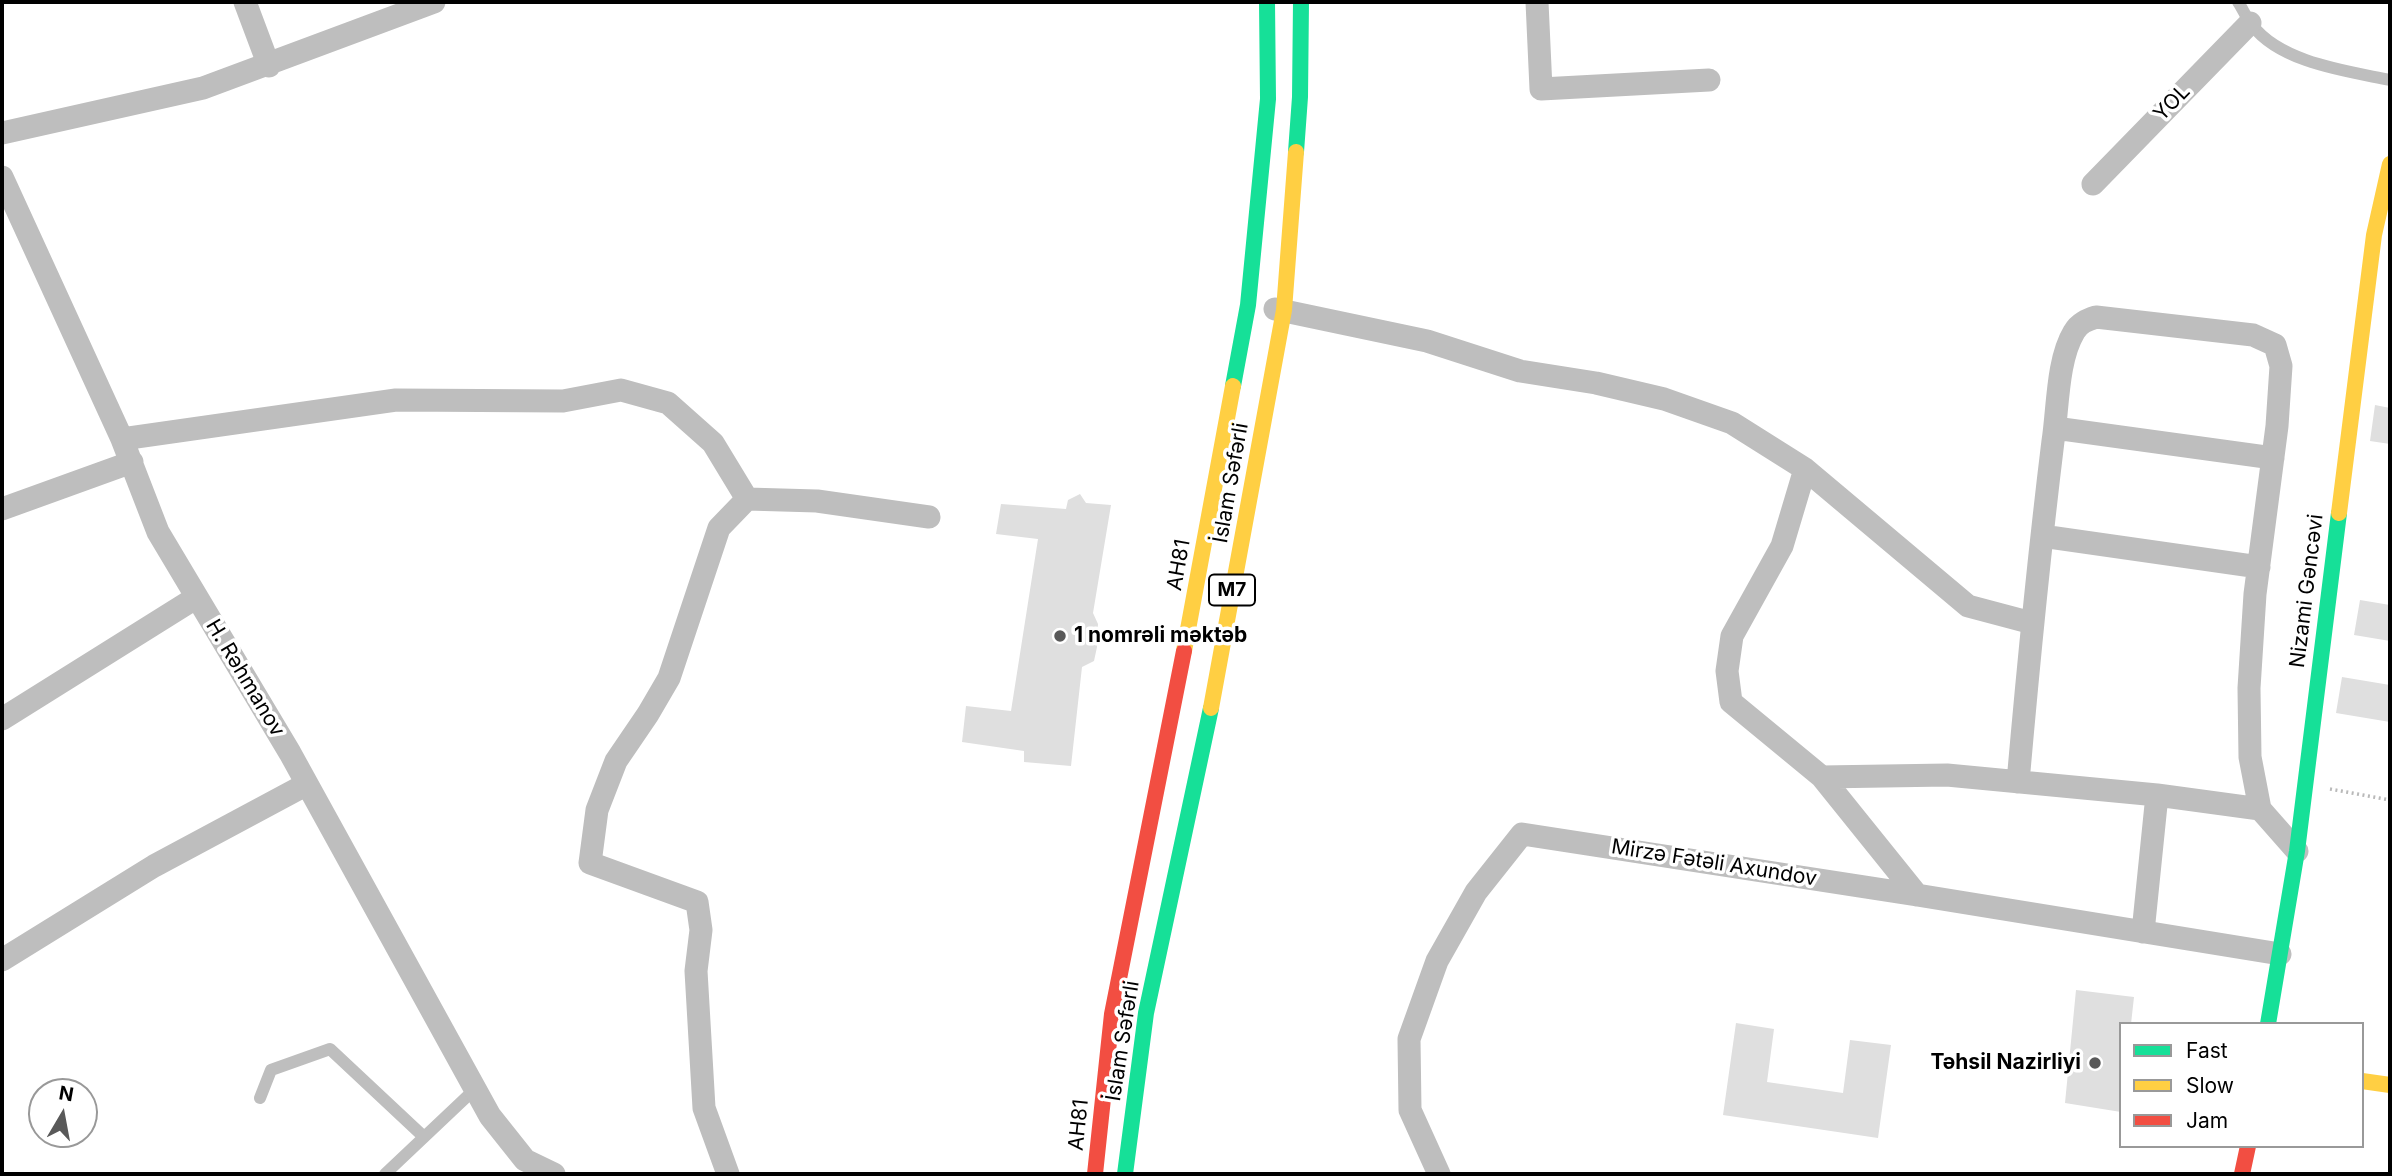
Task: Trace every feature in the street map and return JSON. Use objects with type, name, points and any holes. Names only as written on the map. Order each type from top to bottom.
[{"type":"main road","name":"AH81","points":[[1095,1174],[1112,1014],[1178,684],[1248,305],[1268,99],[1266,2]]},
{"type":"main road","name":"İslam Səfərli","points":[[1125,1174],[1146,1013],[1215,687],[1284,310],[1300,97],[1301,2]]},
{"type":"main road","name":"Nizami Gəncəvi","points":[[2268,1022],[2297,851],[2374,235],[2390,164]]},
{"type":"main road","points":[[2374,235],[2390,238]]},
{"type":"main road","points":[[2364,1081],[2390,1084]]},
{"type":"main road","points":[[2232,1174],[2245,1161]]},
{"type":"street","points":[[245,2],[269,65]]},
{"type":"street","points":[[2,133],[203,89],[435,2]]},
{"type":"street","points":[[1537,2],[1541,89],[1709,80]]},
{"type":"street","name":"YOL","points":[[2093,184],[2250,23]]},
{"type":"street","name":"H. Rəhmanov","points":[[2,177],[122,439],[158,532],[307,784],[490,1116],[524,1167]]},
{"type":"street","points":[[1248,305],[1284,310],[1427,341],[1520,371],[1596,383],[1664,398],[1732,423],[1805,469],[1968,606],[2032,623]]},
{"type":"street","points":[[2018,782],[2032,623],[2055,428],[2064,361],[2075,331],[2084,321],[2096,317],[2253,335],[2275,345],[2281,366],[2249,688],[2250,757],[2260,808],[2297,851]]},
{"type":"street","points":[[122,439],[396,400],[563,401],[621,390],[668,403],[713,443],[747,499]]},
{"type":"street","points":[[2055,428],[2273,458]]},
{"type":"street","points":[[2,509],[132,462]]},
{"type":"street","points":[[1805,469],[1782,545],[1732,636],[1727,671],[1731,702],[1822,777],[1917,895]]},
{"type":"street","points":[[728,1174],[704,1108],[696,971],[701,930],[697,902],[590,863],[597,810],[615,761],[669,678],[719,528],[747,499],[817,501],[929,517]]},
{"type":"street","points":[[2042,536],[2259,567]]},
{"type":"street","points":[[2,719],[197,597]]},
{"type":"street","points":[[1822,777],[1947,775],[2157,795],[2260,808]]},
{"type":"street","points":[[2,960],[154,866],[307,784]]},
{"type":"street","points":[[2143,932],[2157,795]]},
{"type":"street","name":"Mirzə Fətəli Axundov","points":[[1439,1174],[1410,1110],[1409,1040],[1437,961],[1476,892],[1522,834],[2280,954]]},
{"type":"street","points":[[524,1167],[554,1174]]},
{"type":"lane","points":[[2238,2],[2250,23],[2279,48],[2302,59],[2390,80]]},
{"type":"lane","points":[[260,1098],[271,1070],[330,1049],[424,1137]]},
{"type":"lane","points":[[385,1174],[475,1089]]},
{"type":"path","points":[[2305,780],[2332,790],[2390,800]]},
{"type":"building","points":[[2375,405],[2390,408],[2390,444],[2370,441]]},
{"type":"building","name":"1 nomrəli məktəb","points":[[1080,494],[1086,503],[1111,505],[1093,613],[1098,624],[1097,647],[1094,661],[1082,667],[1071,766],[1024,762],[1024,751],[962,742],[966,706],[1011,711],[1038,539],[996,534],[1001,504],[1066,509],[1068,500]]},
{"type":"building","points":[[2360,600],[2390,605],[2390,641],[2354,635]]},
{"type":"building","points":[[2342,677],[2390,685],[2390,722],[2336,713]]},
{"type":"building","name":"Təhsil Nazirliyi","points":[[2076,990],[2134,997],[2131,1022],[2119,1022],[2119,1112],[2065,1103]]},
{"type":"building","points":[[1736,1023],[1774,1029],[1767,1082],[1843,1093],[1850,1040],[1891,1045],[1878,1138],[1723,1115]]},
{"type":"traffic: fast","points":[[1233,386],[1248,305],[1268,99],[1267,2]]},
{"type":"traffic: fast","points":[[1296,152],[1300,97],[1301,2]]},
{"type":"traffic: fast","points":[[2268,1022],[2297,851],[2339,513]]},
{"type":"traffic: fast","points":[[1125,1174],[1146,1013],[1211,708]]},
{"type":"traffic: slow","points":[[1211,708],[1284,310],[1296,152]]},
{"type":"traffic: slow","points":[[2339,513],[2374,235],[2390,164]]},
{"type":"traffic: slow","points":[[1184,651],[1233,386]]},
{"type":"traffic: slow","points":[[2364,1081],[2390,1085]]},
{"type":"traffic: jam","points":[[1095,1174],[1112,1014],[1184,651]]},
{"type":"traffic: jam","points":[[2242,1174],[2248,1148]]},
{"type":"place","name":"1 nomrəli məktəb","points":[[1060,636]]},
{"type":"place","name":"Təhsil Nazirliyi","points":[[2095,1063]]}]
